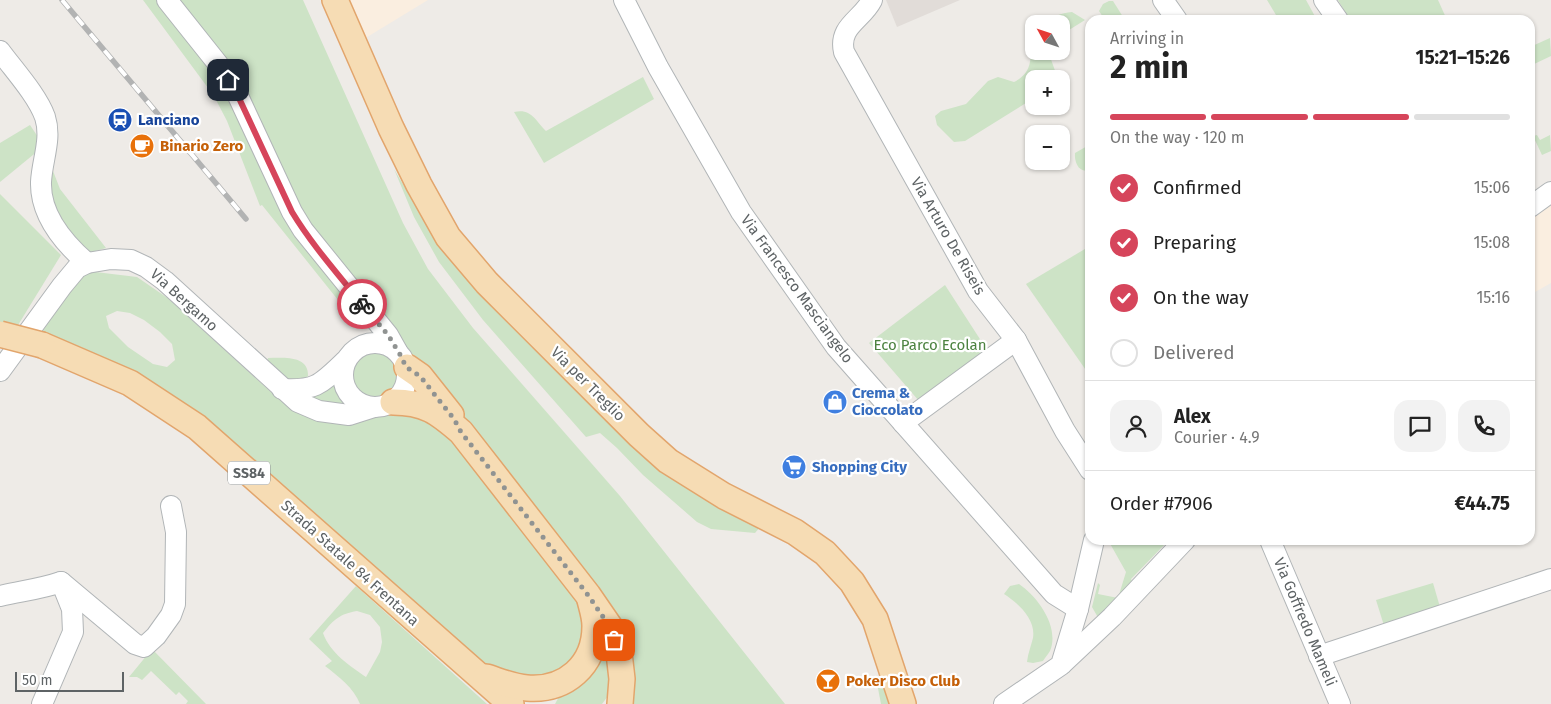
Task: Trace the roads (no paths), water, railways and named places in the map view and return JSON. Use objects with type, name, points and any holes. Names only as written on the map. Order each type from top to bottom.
[{"type":"main road","name":"Via per Treglio","points":[[334,0],[391,128],[419,185],[448,237],[468,263],[625,421],[668,461],[724,496],[795,532],[825,554],[852,582],[875,619],[903,704]]},
{"type":"main road","name":"Strada Statale 84 Frentana","points":[[0,334],[42,345],[130,383],[197,427],[511,704]]},
{"type":"main road","points":[[402,359],[420,376],[454,419],[461,432],[588,595],[610,627],[619,653],[622,678],[618,702]]},
{"type":"main road","points":[[384,404],[409,402],[426,406],[440,414],[461,432]]},
{"type":"main road","points":[[475,674],[525,688],[541,688],[555,694],[577,672],[591,652],[595,626],[588,595]]},
{"type":"street","points":[[167,0],[218,64],[238,96],[292,212],[308,236],[388,335],[402,359],[406,383],[399,396],[384,404],[359,403],[347,392],[342,377],[345,362]]},
{"type":"street","name":"Via Francesco Masciangelo","points":[[624,0],[656,64],[741,212],[836,347],[1054,594],[1078,609]]},
{"type":"street","name":"Via Arturo De Riseis","points":[[872,0],[865,12],[845,32],[844,52],[978,291],[1016,340],[1065,431],[1085,462]]},
{"type":"street","points":[[1163,0],[1174,15]]},
{"type":"street","points":[[1324,0],[1334,15]]},
{"type":"street","points":[[0,51],[37,101],[45,118],[48,133],[41,182],[43,201],[50,219],[78,255],[87,263],[77,268],[62,286],[0,371]]},
{"type":"street","points":[[1535,203],[1551,192]]},
{"type":"street","name":"Via Bergamo","points":[[87,263],[111,259],[131,260],[146,266],[298,402],[319,411],[348,415],[384,404]]},
{"type":"street","points":[[356,296],[363,332],[359,346]]},
{"type":"street","points":[[903,423],[1016,340]]},
{"type":"street","points":[[282,389],[305,389],[317,386],[345,362],[350,354],[359,346],[375,342],[391,346],[402,359]]},
{"type":"street","points":[[61,582],[135,644],[144,646],[156,636],[175,604],[176,532],[171,506]]},
{"type":"street","points":[[1061,665],[1078,609],[1093,545]]},
{"type":"street","points":[[1004,704],[1061,665],[1112,617],[1180,545]]},
{"type":"street","name":"Via Goffredo Mameli","points":[[1272,545],[1340,704]]},
{"type":"street","points":[[1319,656],[1551,579]]},
{"type":"street","points":[[0,596],[42,589],[61,582]]},
{"type":"street","points":[[42,704],[74,632],[72,609],[61,582]]},
{"type":"railway","points":[[62,0],[246,219]]},
{"type":"place","name":"Lanciano","points":[[120,120]]},
{"type":"place","name":"Binario Zero","points":[[142,146]]},
{"type":"place","name":"Crema & Cioccolato","points":[[835,402]]},
{"type":"place","name":"Shopping City","points":[[794,467]]},
{"type":"place","name":"Poker Disco Club","points":[[828,681]]},
{"type":"park label","name":"Eco Parco Ecolan","points":[[930,345]]}]
